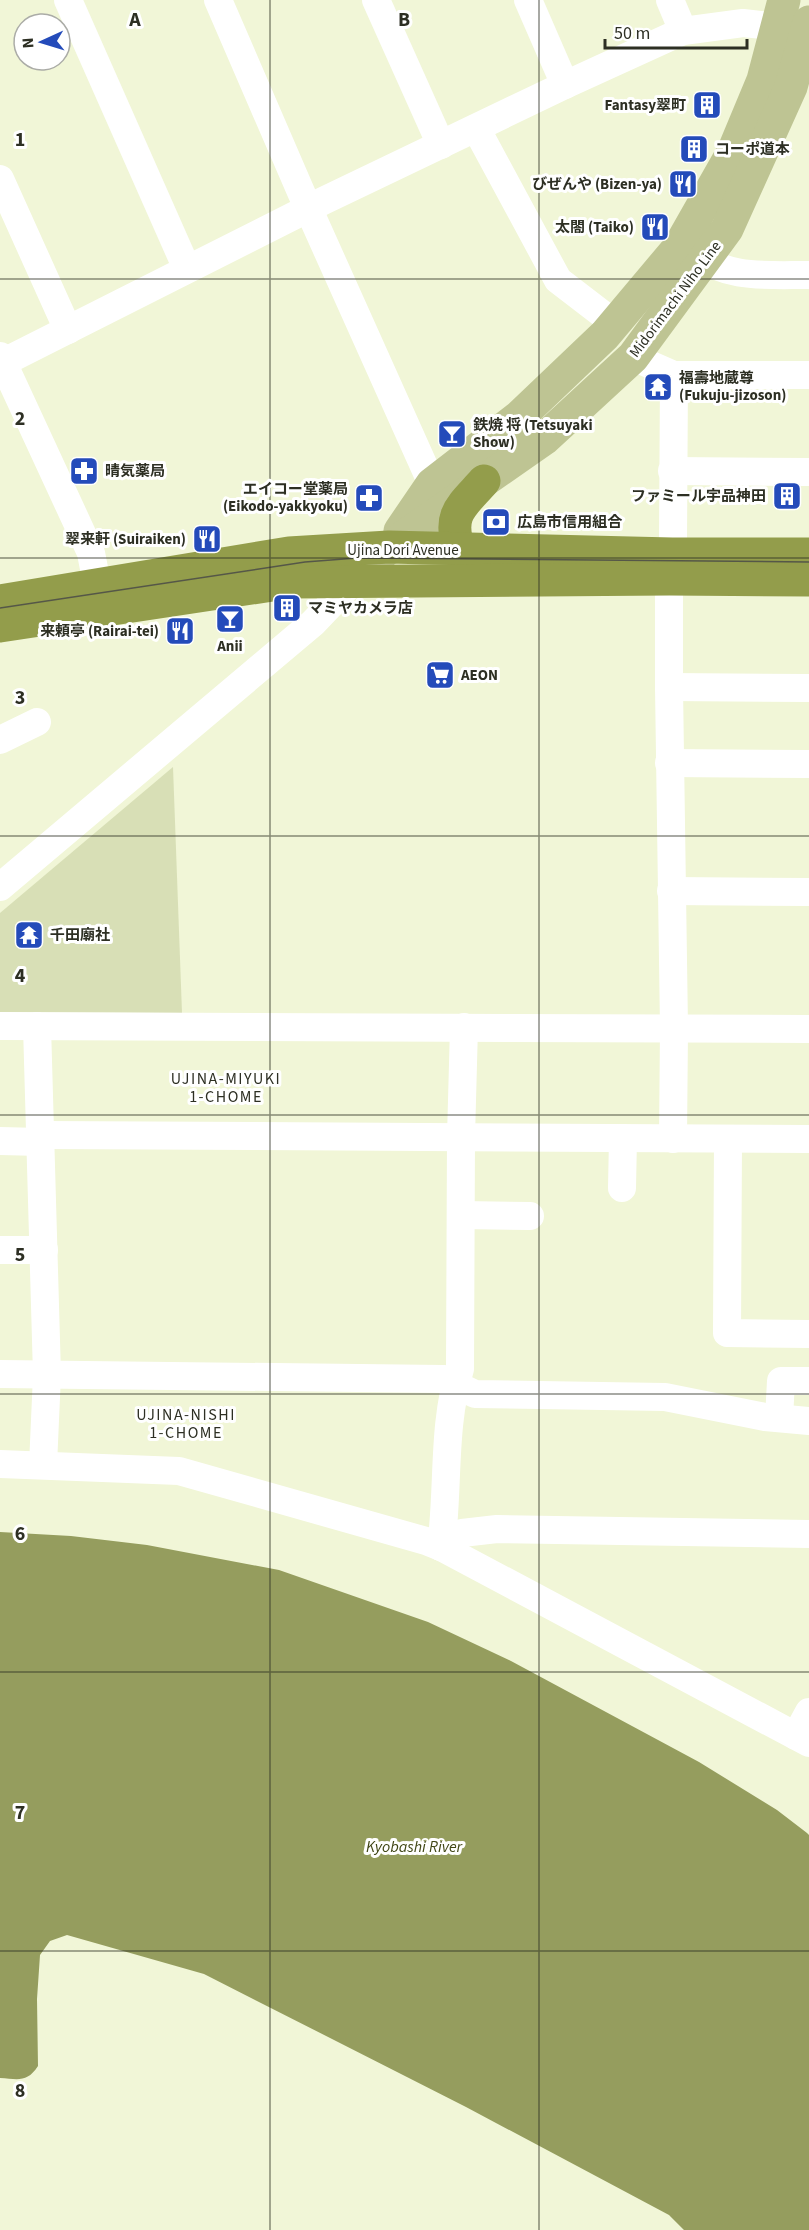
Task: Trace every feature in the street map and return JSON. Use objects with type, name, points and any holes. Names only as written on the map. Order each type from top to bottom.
[{"type":"highway","points":[[459,549],[453,533],[456,516],[462,504],[484,481]]},
{"type":"highway","name":"Ujina Dori Avenue","points":[[0,601],[289,553],[388,547],[459,549],[809,580]]},
{"type":"highway","name":"Ujina Dori Avenue","points":[[0,626],[292,582],[354,580],[438,582],[809,554]]},
{"type":"main road","name":"Midorimachi Niho Line","points":[[354,580],[388,547],[544,439],[633,357],[691,254],[763,80],[795,20]]},
{"type":"main road","name":"Midorimachi Niho Line","points":[[388,547],[432,484],[520,416],[605,335],[614,323],[691,254]]},
{"type":"street","points":[[68,0],[187,270]]},
{"type":"street","points":[[218,0],[432,484]]},
{"type":"street","points":[[376,0],[441,145]]},
{"type":"street","points":[[528,0],[565,85]]},
{"type":"street","points":[[670,0],[683,31]]},
{"type":"street","points":[[97,584],[91,553],[1,361],[68,330],[308,208],[683,31],[743,23],[795,20]]},
{"type":"street","points":[[476,128],[558,280],[614,323]]},
{"type":"street","points":[[0,179],[68,330]]},
{"type":"street","points":[[691,254],[746,275],[809,275]]},
{"type":"street","points":[[633,357],[674,375],[809,375]]},
{"type":"street","points":[[673,1139],[674,1028],[669,687],[674,375]]},
{"type":"street","points":[[672,471],[809,472]]},
{"type":"street","points":[[0,887],[313,623],[354,580]]},
{"type":"street","points":[[669,687],[809,688]]},
{"type":"street","points":[[0,740],[37,722]]},
{"type":"street","points":[[669,763],[809,764]]},
{"type":"street","points":[[671,891],[809,892]]},
{"type":"street","points":[[0,1026],[809,1029]]},
{"type":"street","points":[[37,1026],[47,1375],[43,1465]]},
{"type":"street","points":[[441,1547],[445,1516],[451,1401],[460,1369],[464,1027]]},
{"type":"street","points":[[0,1141],[41,1138],[809,1139]]},
{"type":"street","points":[[623,1138],[623,1188]]},
{"type":"street","points":[[728,1139],[727,1333],[809,1334]]},
{"type":"street","points":[[461,1215],[530,1216]]},
{"type":"street","points":[[0,1250],[44,1250]]},
{"type":"street","points":[[0,1374],[444,1380],[475,1394],[665,1397],[779,1418],[809,1421]]},
{"type":"street","points":[[779,1418],[781,1381],[809,1381]]},
{"type":"street","points":[[0,1464],[179,1471],[399,1532],[441,1547],[805,1730]]},
{"type":"street","points":[[441,1547],[462,1533],[497,1529],[809,1534]]},
{"type":"shaded area","points":[[173,767],[182,1013],[0,1012],[0,913]]},
{"type":"water","name":"Kyobashi River","points":[[0,1532],[71,1536],[147,1545],[279,1570],[428,1622],[511,1661],[699,1762],[777,1810],[807,1833],[809,1835],[809,2230],[684,2230],[669,2215],[466,2107],[204,1974],[67,1935],[50,1941],[40,1955],[37,1999],[38,2066],[26,2078],[0,2078]]},
{"type":"tram line","points":[[0,608],[305,562],[357,558],[809,562]]},
{"type":"place","name":"Fantasy翠町","points":[[707,105]]},
{"type":"place","name":"コーポ道本","points":[[694,149]]},
{"type":"place","name":"びぜんや (Bizen-ya)","points":[[683,184]]},
{"type":"place","name":"太閤 (Taiko)","points":[[655,227]]},
{"type":"place","name":"福壽地蔵尊 (Fukuju-jizoson)","points":[[658,387]]},
{"type":"place","name":"鉄焼 将 (Tetsuyaki Show)","points":[[452,434]]},
{"type":"place","name":"晴気薬局","points":[[84,471]]},
{"type":"place","name":"ファミール宇品神田","points":[[787,496]]},
{"type":"place","name":"エイコー堂薬局 (Eikodo-yakkyoku)","points":[[369,498]]},
{"type":"place","name":"広島市信用組合","points":[[496,522]]},
{"type":"place","name":"翠来軒 (Suiraiken)","points":[[207,539]]},
{"type":"place","name":"マミヤカメラ店","points":[[287,608]]},
{"type":"place","name":"Anii","points":[[230,619]]},
{"type":"place","name":"来頼亭 (Rairai-tei)","points":[[180,631]]},
{"type":"place","name":"AEON","points":[[440,675]]},
{"type":"place","name":"千田廟社","points":[[29,935]]},
{"type":"district","name":"UJINA-MIYUKI 1-CHOME","points":[[226,1087]]},
{"type":"district","name":"UJINA-NISHI 1-CHOME","points":[[186,1423]]}]
